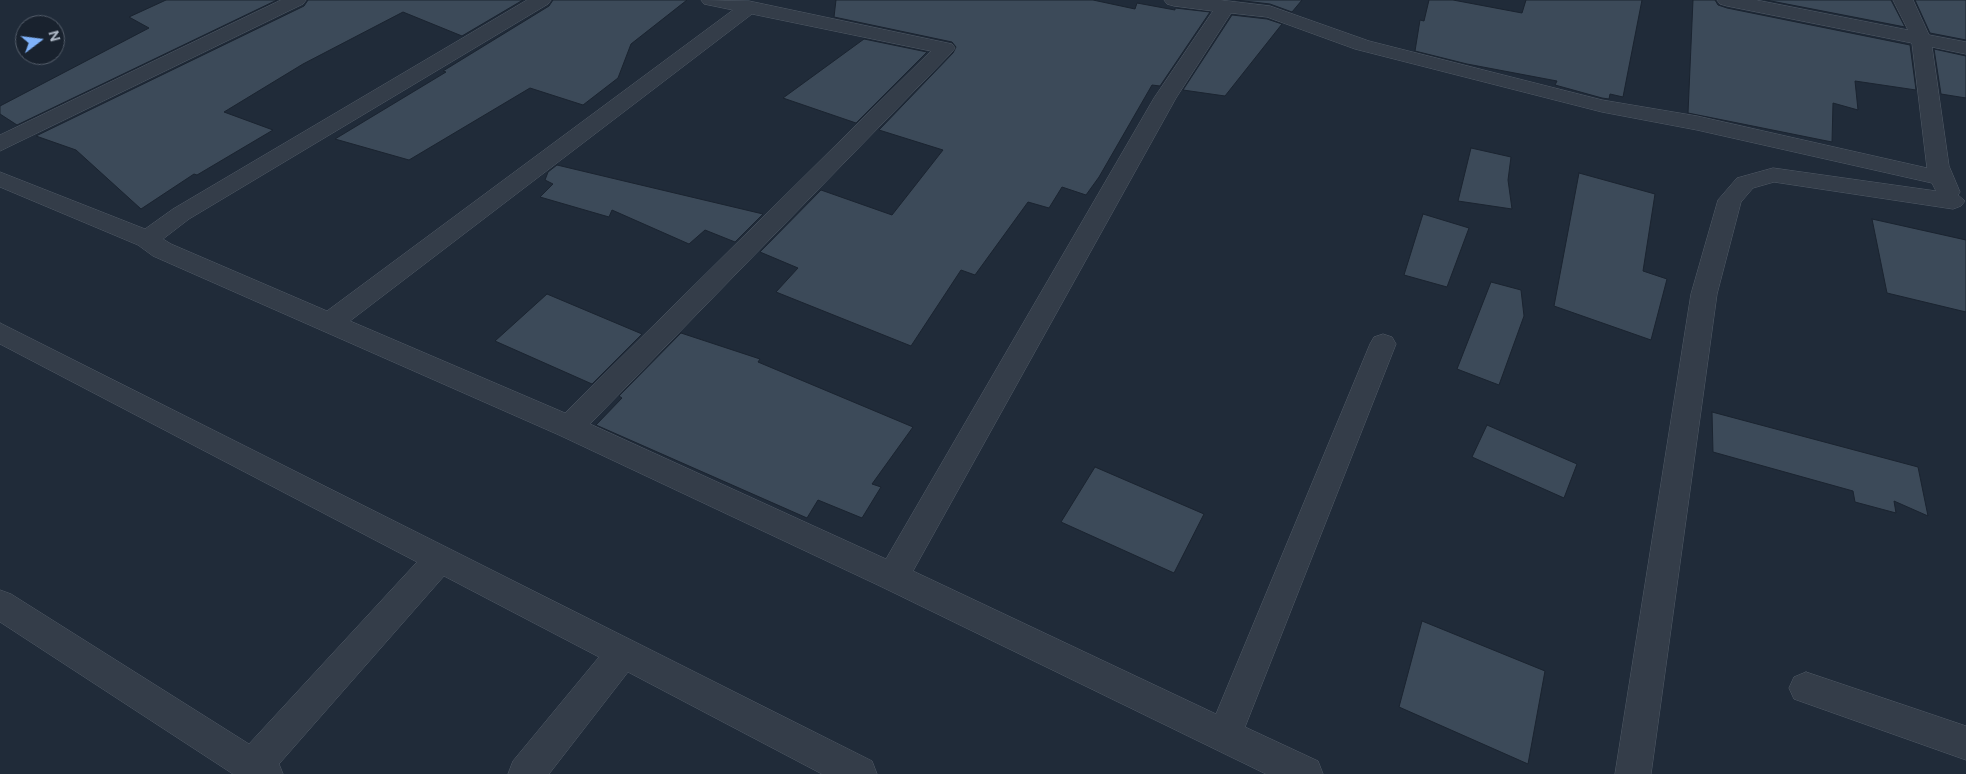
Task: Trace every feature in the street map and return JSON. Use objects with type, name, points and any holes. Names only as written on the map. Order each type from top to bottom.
[{"type":"street","points":[[0,144],[296,0]]},
{"type":"street","points":[[147,240],[181,214],[541,0]]},
{"type":"street","points":[[569,427],[945,48],[712,0]]},
{"type":"street","points":[[1174,0],[1270,12],[1362,45],[1602,106],[1697,123],[1954,197]]},
{"type":"street","points":[[1727,0],[1966,48]]},
{"type":"street","points":[[1904,0],[1921,38],[1954,197]]},
{"type":"street","points":[[330,323],[749,7]]},
{"type":"street","points":[[893,577],[1165,98],[1225,7]]},
{"type":"street","points":[[1633,774],[1704,294],[1730,200],[1745,183],[1773,175],[1954,197]]},
{"type":"street","points":[[0,179],[147,240],[162,250],[569,427],[893,577],[1305,774]]},
{"type":"street","points":[[0,332],[859,774]]},
{"type":"street","points":[[1224,736],[1383,344]]},
{"type":"street","points":[[0,604],[259,770],[440,559]]},
{"type":"street","points":[[526,774],[623,653]]},
{"type":"street","points":[[1806,688],[1966,743]]},
{"type":"building","points":[[166,0],[277,0],[17,125],[0,114],[0,106],[149,28],[129,17]]},
{"type":"building","points":[[308,0],[523,0],[462,36],[403,12],[303,64],[224,112],[273,130],[197,175],[194,174],[141,209],[76,150],[36,136],[304,6]]},
{"type":"building","points":[[553,0],[687,0],[631,44],[618,78],[583,105],[530,88],[409,160],[335,139],[446,72],[443,71],[549,6]]},
{"type":"building","points":[[836,0],[1093,0],[1135,9],[1137,3],[1175,10],[1175,8],[1210,12],[1160,86],[1152,85],[1099,177],[1086,195],[1062,187],[1049,208],[1028,202],[975,275],[961,270],[911,346],[776,292],[798,268],[760,252],[821,190],[892,215],[943,150],[879,130],[953,53],[956,47],[952,42],[834,17]]},
{"type":"building","points":[[1236,0],[1302,0],[1292,12],[1270,4]]},
{"type":"building","points":[[1429,0],[1453,0],[1522,13],[1526,0],[1642,0],[1623,97],[1610,94],[1609,99],[1602,98],[1555,85],[1557,81],[1467,64],[1415,51],[1420,20],[1424,21]]},
{"type":"building","points":[[1693,0],[1715,0],[1718,5],[1727,8],[1910,45],[1916,90],[1855,81],[1858,110],[1833,103],[1832,142],[1688,113]]},
{"type":"building","points":[[1766,0],[1891,0],[1905,27]]},
{"type":"building","points":[[1915,0],[1966,0],[1966,40],[1930,33]]},
{"type":"building","points":[[1232,15],[1267,19],[1282,24],[1225,96],[1183,90]]},
{"type":"building","points":[[864,39],[927,52],[856,123],[783,98]]},
{"type":"building","points":[[1934,49],[1966,56],[1966,98],[1941,94]]},
{"type":"building","points":[[1471,148],[1511,157],[1508,180],[1512,209],[1458,201]]},
{"type":"building","points":[[557,165],[763,214],[735,242],[705,230],[689,244],[612,210],[609,217],[540,197],[553,184],[545,180],[548,172]]},
{"type":"building","points":[[1579,173],[1655,194],[1643,271],[1667,279],[1651,340],[1554,306]]},
{"type":"building","points":[[1423,214],[1469,228],[1447,287],[1404,275]]},
{"type":"building","points":[[1872,219],[1966,240],[1966,312],[1887,293]]},
{"type":"building","points":[[1491,282],[1521,290],[1524,316],[1499,385],[1457,369]]},
{"type":"building","points":[[547,294],[642,334],[592,384],[495,341]]},
{"type":"building","points":[[681,333],[760,359],[758,362],[913,427],[872,484],[881,487],[862,518],[818,500],[807,518],[596,425],[622,398],[619,396]]},
{"type":"building","points":[[1712,412],[1918,467],[1928,516],[1894,501],[1896,513],[1855,502],[1853,491],[1713,452]]},
{"type":"building","points":[[1487,425],[1577,464],[1564,498],[1472,457]]},
{"type":"building","points":[[1095,467],[1204,514],[1174,573],[1061,522]]},
{"type":"building","points":[[1422,621],[1545,671],[1528,764],[1399,707]]}]
